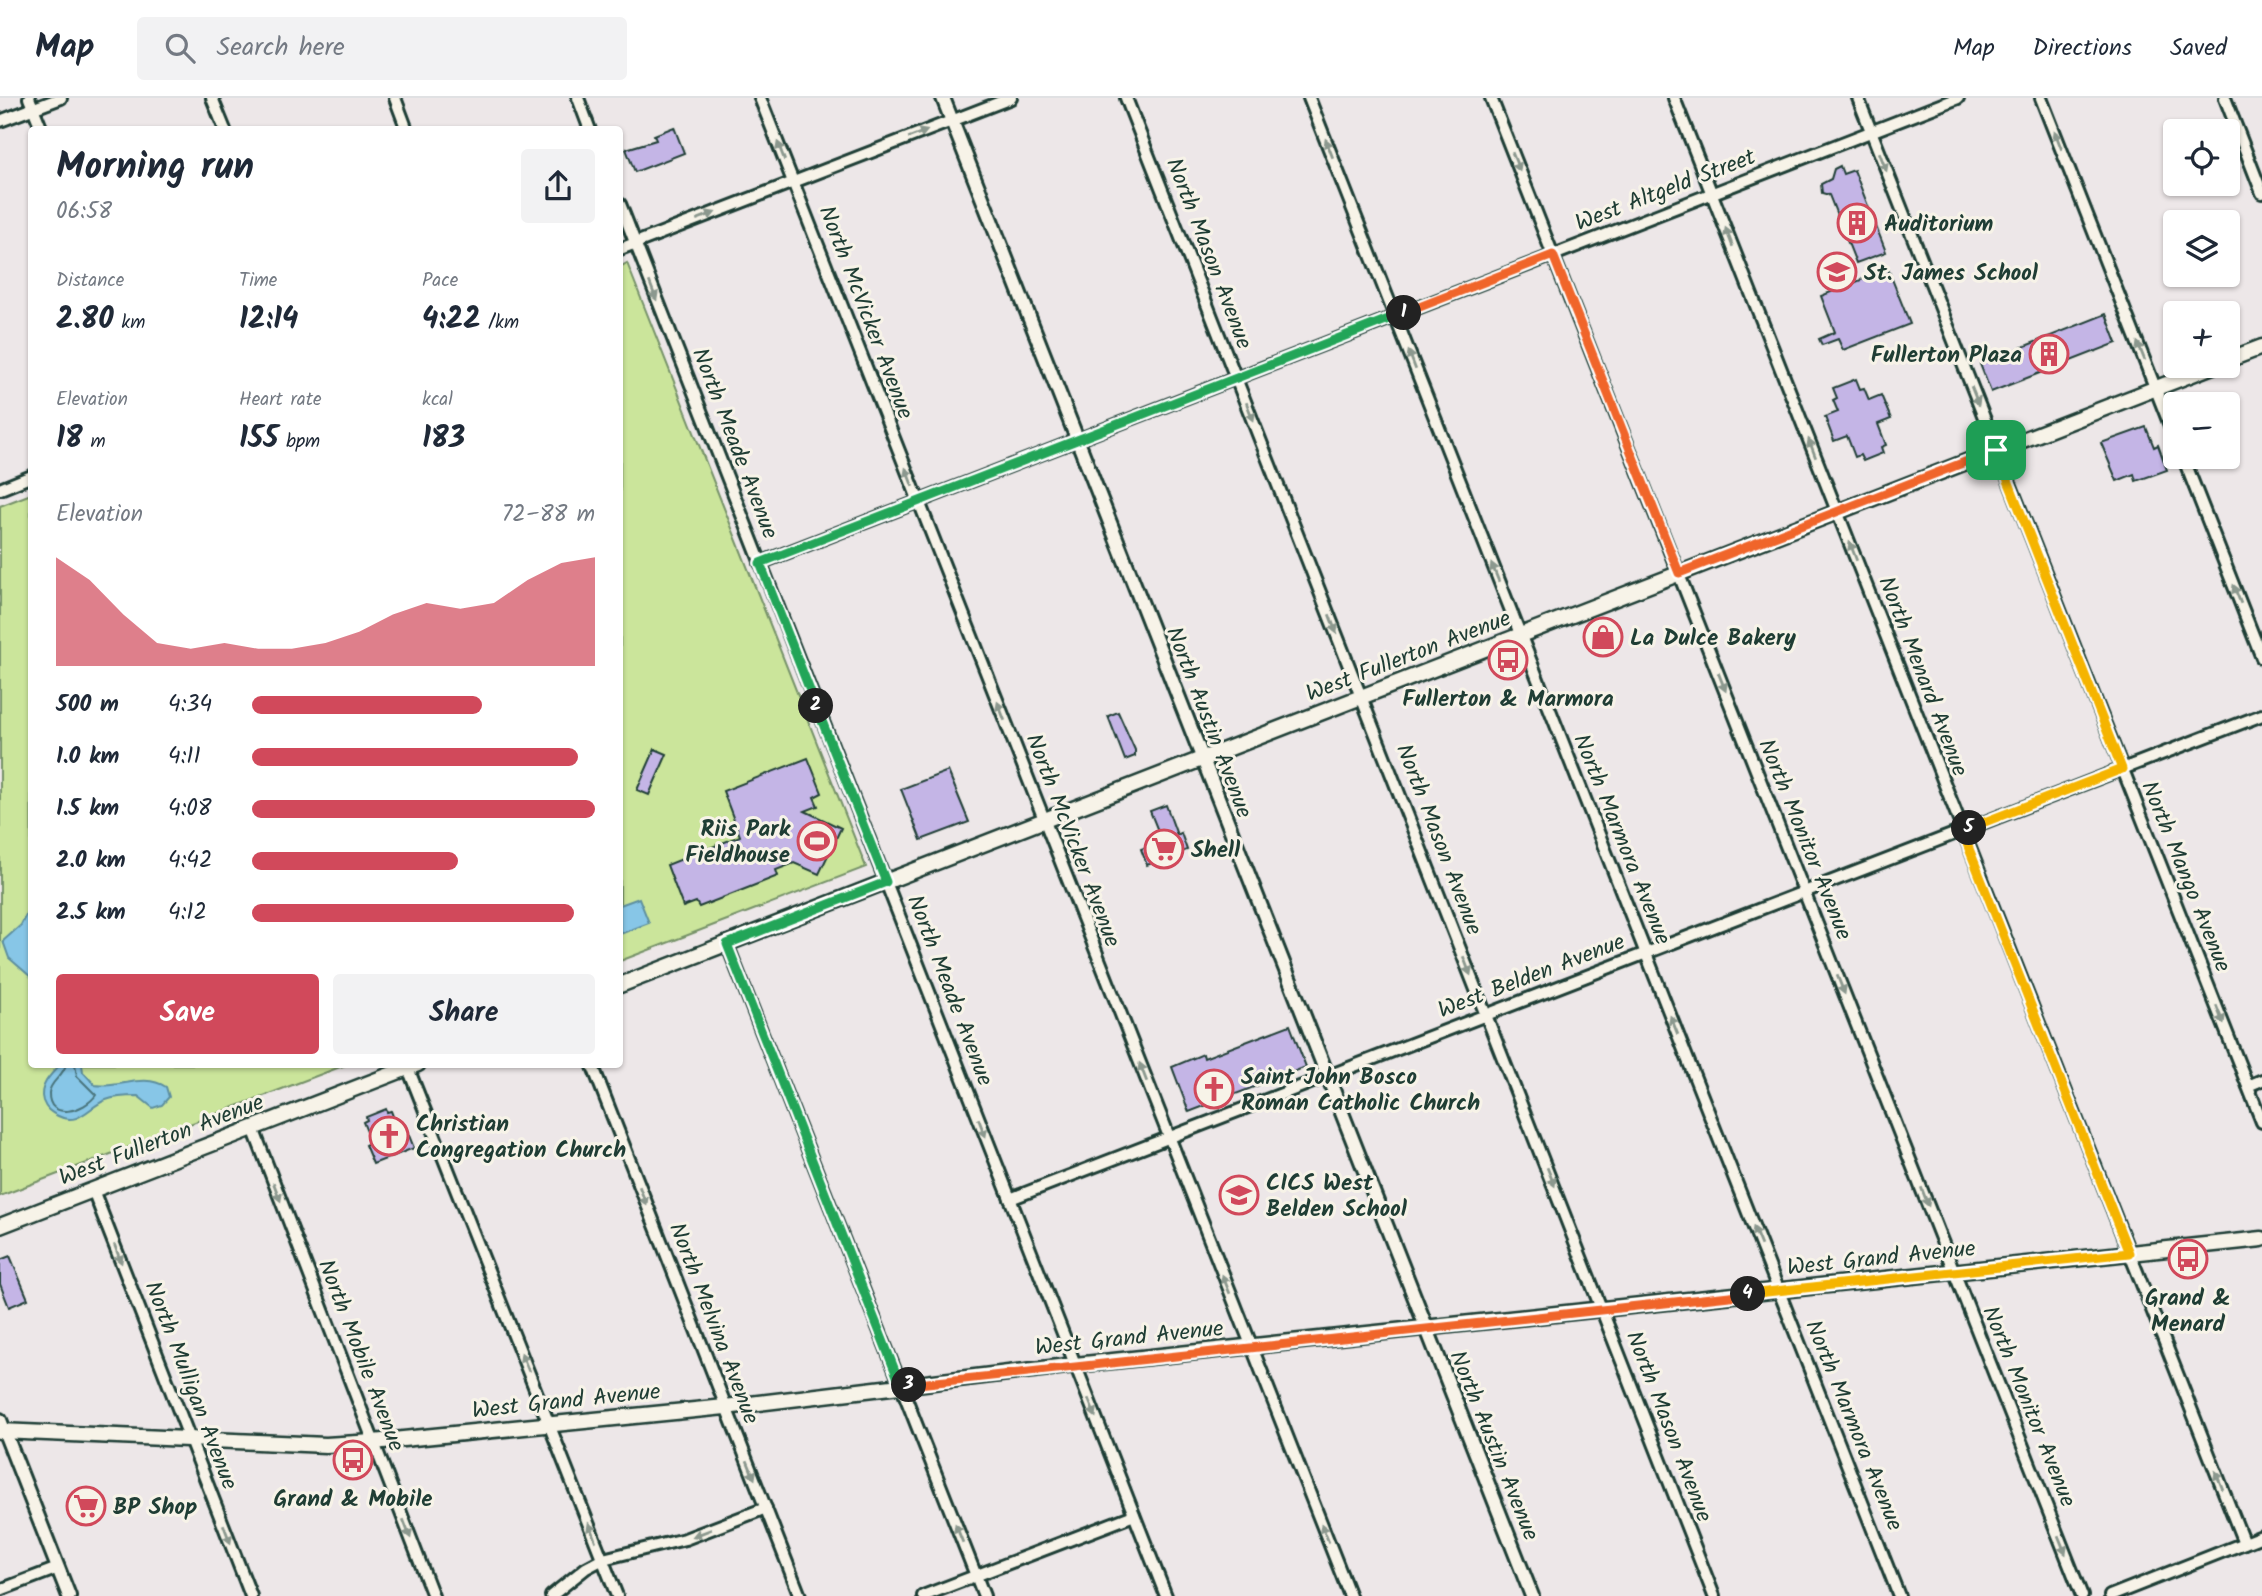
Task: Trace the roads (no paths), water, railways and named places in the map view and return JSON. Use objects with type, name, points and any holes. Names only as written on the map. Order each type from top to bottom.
[{"type":"main road","points":[[2240,355],[2262,346]]},
{"type":"main road","name":"West Fullerton Avenue","points":[[623,984],[2182,378]]},
{"type":"main road","name":"West Fullerton Avenue","points":[[0,1226],[408,1068]]},
{"type":"main road","name":"West Grand Avenue","points":[[2,1428],[191,1440],[326,1445],[373,1442],[725,1407],[1075,1365],[2262,1239]]},
{"type":"street","points":[[0,121],[31,103],[61,98]]},
{"type":"street","points":[[212,98],[223,126]]},
{"type":"street","points":[[395,98],[406,126]]},
{"type":"street","points":[[578,98],[588,126]]},
{"type":"street","name":"North McVicker Avenue","points":[[760,98],[1350,1596]]},
{"type":"street","name":"North Austin Avenue","points":[[943,98],[1532,1596]]},
{"type":"street","points":[[623,248],[1011,98]]},
{"type":"street","name":"North Mason Avenue","points":[[1126,98],[1714,1596]]},
{"type":"street","name":"North Marmora Avenue","points":[[1309,98],[1899,1596]]},
{"type":"street","name":"North Monitor Avenue","points":[[1492,98],[2082,1596]]},
{"type":"street","name":"North Menard Avenue","points":[[1674,98],[2244,1543]]},
{"type":"street","name":"North Mango Avenue","points":[[1858,98],[2262,1122]]},
{"type":"street","name":"West Altgeld Street","points":[[760,563],[1958,98]]},
{"type":"street","points":[[2041,98],[2163,406]]},
{"type":"street","points":[[2225,98],[2262,192]]},
{"type":"street","points":[[31,103],[40,126]]},
{"type":"street","name":"North Meade Avenue","points":[[623,212],[1166,1596]]},
{"type":"street","points":[[2188,469],[2262,658]]},
{"type":"street","points":[[0,487],[28,478]]},
{"type":"street","name":"West Belden Avenue","points":[[1010,1199],[2262,715]]},
{"type":"street","points":[[727,944],[984,1596]]},
{"type":"street","points":[[414,1068],[617,1596]]},
{"type":"street","name":"North Melvina Avenue","points":[[594,1068],[800,1596]]},
{"type":"street","points":[[2248,1086],[2262,1080]]},
{"type":"street","name":"North Mobile Avenue","points":[[253,1128],[433,1596]]},
{"type":"street","name":"North Mulligan Avenue","points":[[93,1190],[251,1596]]},
{"type":"street","points":[[2,1428],[69,1596]]},
{"type":"street","points":[[551,1596],[586,1568],[603,1559],[685,1539],[766,1508]]},
{"type":"street","points":[[923,1596],[1134,1515]]},
{"type":"street","points":[[2110,1596],[2262,1536]]},
{"type":"street","points":[[0,1590],[58,1568]]},
{"type":"water","points":[[639,898],[649,923],[623,933],[623,904]]},
{"type":"water","points":[[28,910],[28,974],[9,958],[3,941],[21,925]]},
{"type":"water","points":[[57,1068],[82,1068],[95,1085],[140,1081],[158,1083],[166,1087],[169,1097],[162,1105],[153,1108],[138,1096],[114,1098],[100,1103],[78,1117],[65,1119],[55,1115],[44,1104],[42,1090]]},
{"type":"place","name":"Auditorium","points":[[1857,223]]},
{"type":"place","name":"St. James School","points":[[1837,272]]},
{"type":"place","name":"Fullerton Plaza","points":[[2049,354]]},
{"type":"place","name":"La Dulce Bakery","points":[[1603,637]]},
{"type":"place","name":"Fullerton & Marmora","points":[[1508,660]]},
{"type":"place","name":"Riis Park Fieldhouse","points":[[817,841]]},
{"type":"place","name":"Shell","points":[[1164,849]]},
{"type":"place","name":"Saint John Bosco Roman Catholic Church","points":[[1214,1089]]},
{"type":"place","name":"Christian Congregation Church","points":[[389,1136]]},
{"type":"place","name":"CICS West Belden School","points":[[1239,1195]]},
{"type":"place","name":"Grand & Menard","points":[[2188,1259]]},
{"type":"place","name":"Grand & Mobile","points":[[353,1460]]},
{"type":"place","name":"BP Shop","points":[[86,1506]]}]
